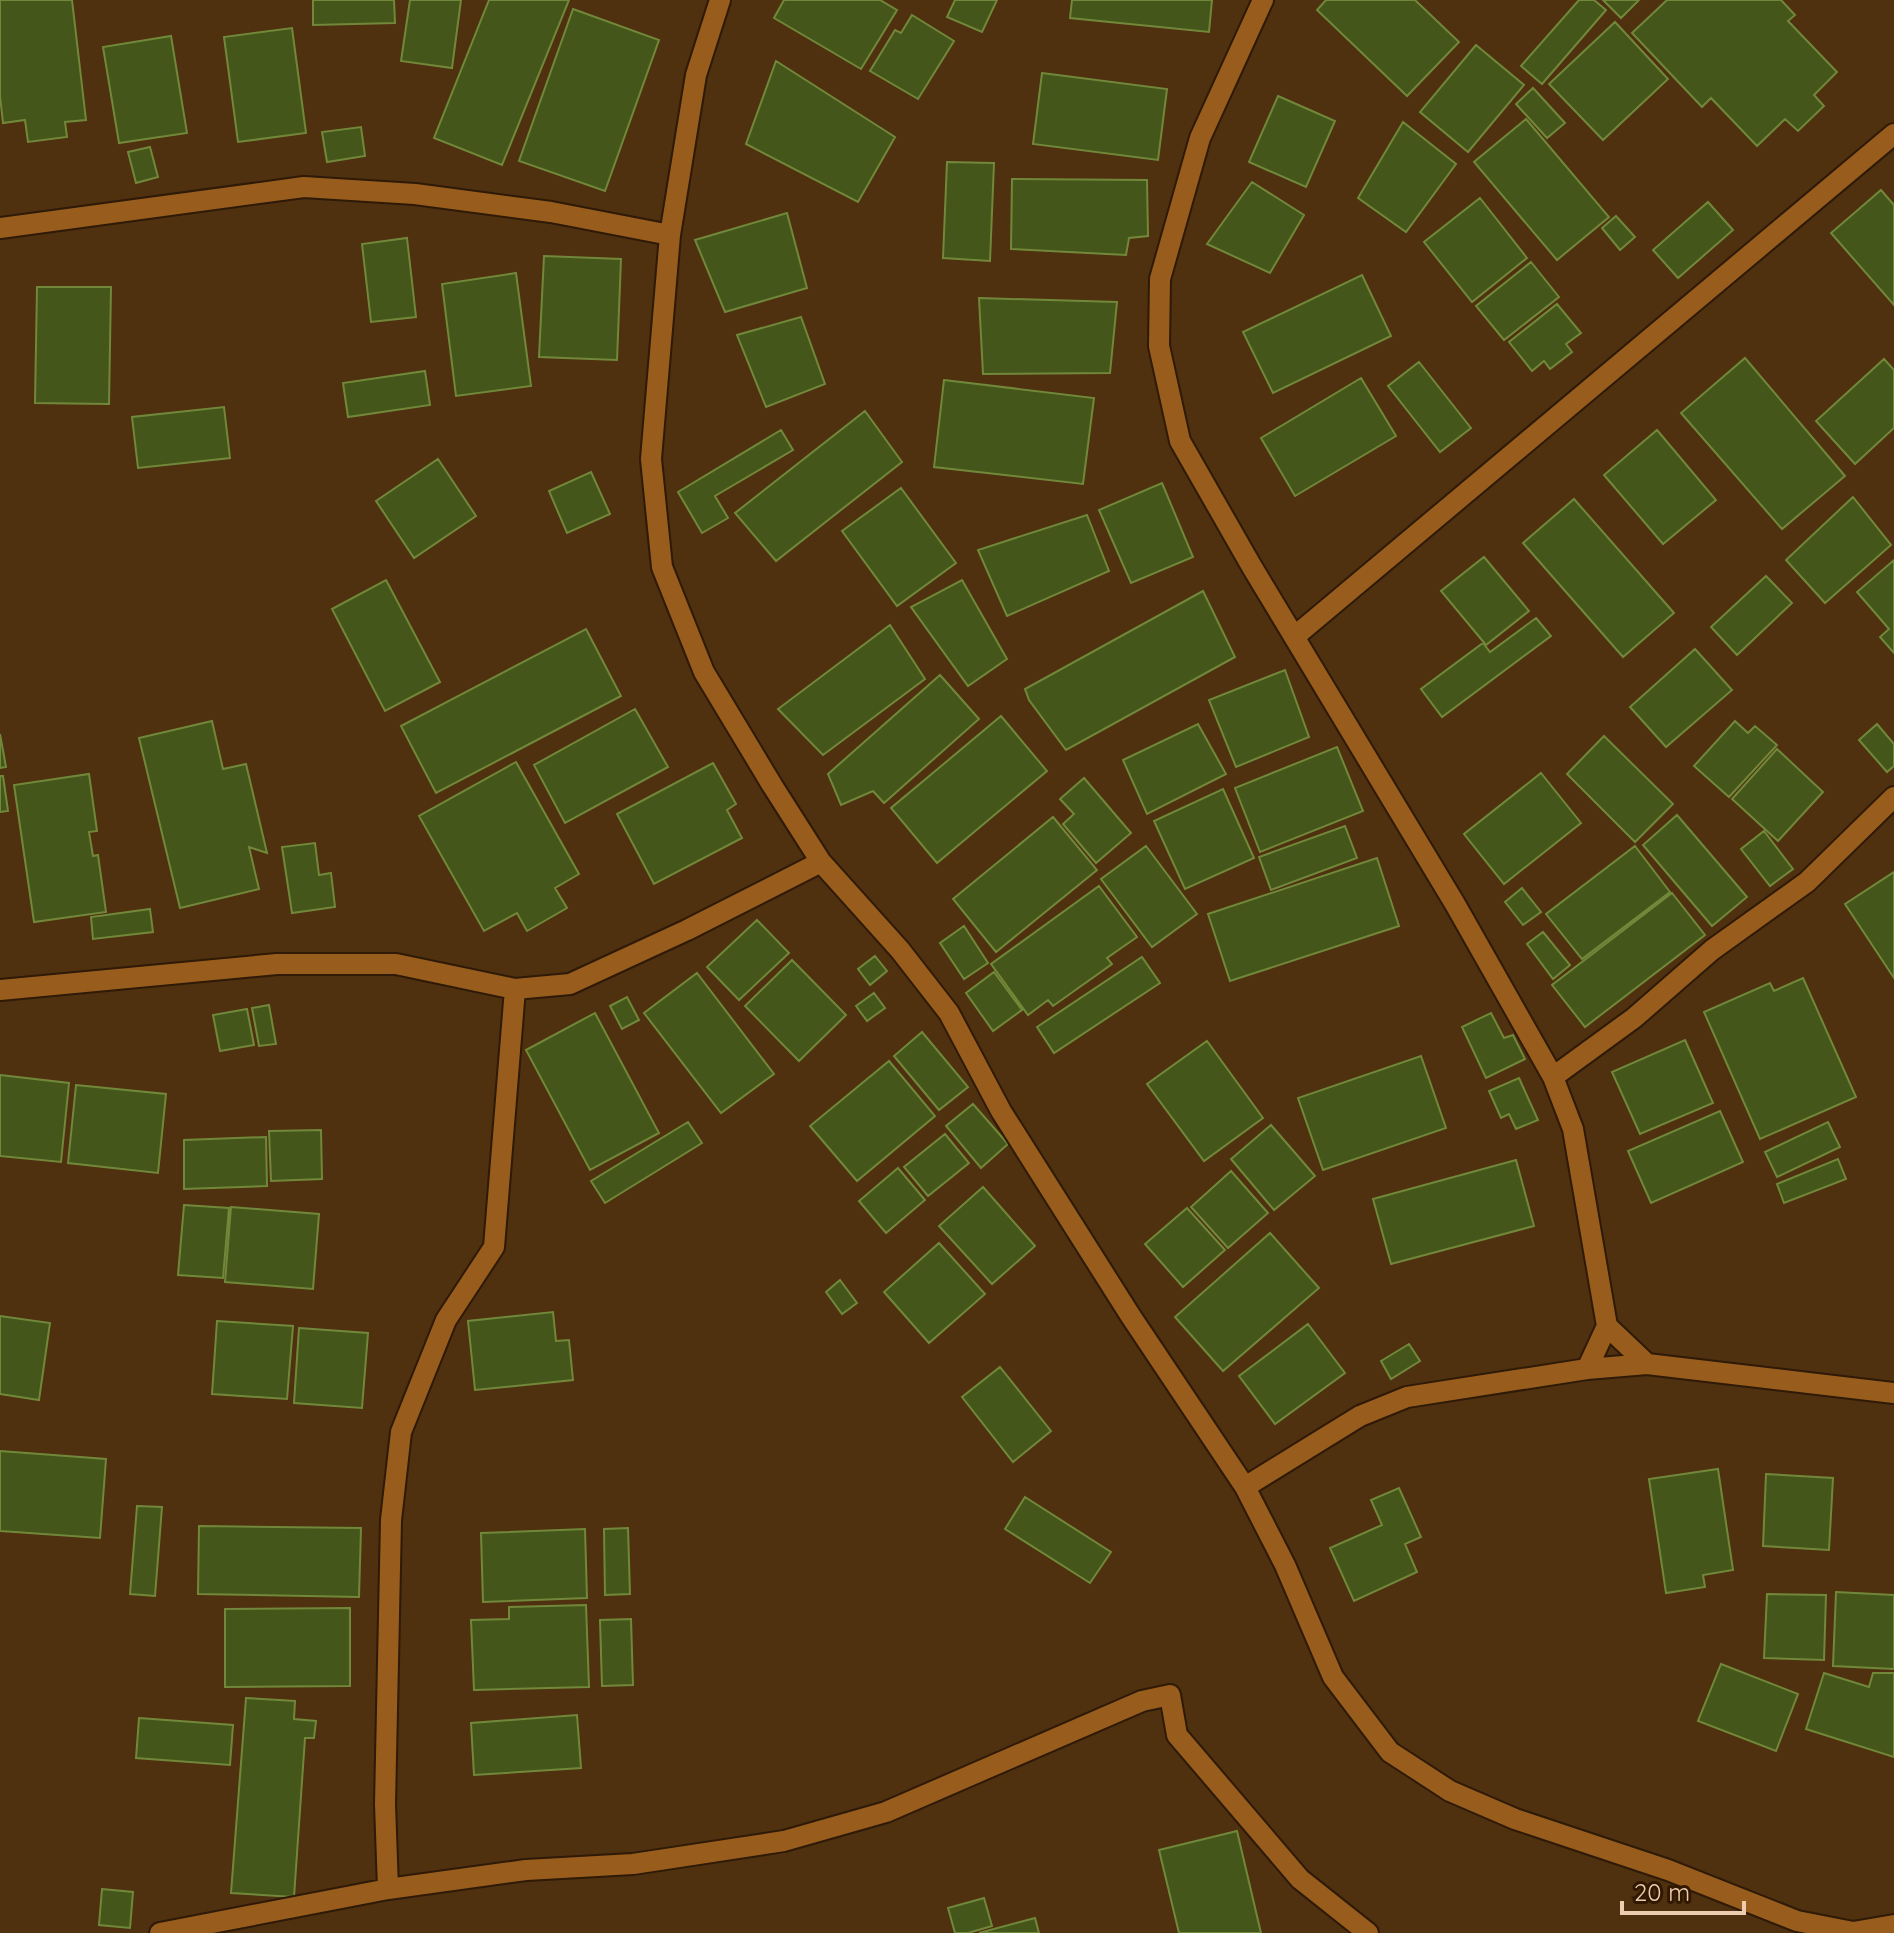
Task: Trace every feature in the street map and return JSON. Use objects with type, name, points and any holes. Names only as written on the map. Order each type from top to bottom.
[{"type":"street","points":[[720,0],[696,75],[670,235],[651,459],[662,567],[704,672],[821,862],[900,950],[949,1013],[1001,1111],[1130,1315],[1245,1487],[1285,1565],[1333,1677],[1390,1752],[1450,1791],[1515,1819],[1668,1870],[1797,1921],[1853,1932],[1894,1925]]},
{"type":"street","points":[[1263,0],[1200,138],[1160,279],[1159,346],[1180,441],[1455,904],[1553,1077],[1573,1129],[1607,1326],[1587,1369]]},
{"type":"street","points":[[1294,637],[1894,134]]},
{"type":"street","points":[[0,228],[304,187],[415,194],[551,212],[670,235]]},
{"type":"street","points":[[1553,1077],[1634,1018],[1712,950],[1807,882],[1894,797]]},
{"type":"street","points":[[0,990],[292,964],[396,964],[515,989],[570,984],[687,930],[821,862]]},
{"type":"street","points":[[388,1889],[385,1804],[391,1520],[401,1432],[446,1320],[494,1247],[515,989]]},
{"type":"street","points":[[1607,1326],[1647,1364]]},
{"type":"street","points":[[1245,1487],[1360,1416],[1407,1397],[1587,1369],[1647,1364],[1894,1393]]},
{"type":"street","points":[[160,1933],[388,1889],[526,1870],[633,1864],[784,1841],[886,1812],[1142,1701],[1170,1695],[1177,1735],[1300,1879],[1368,1933]]},
{"type":"building","points":[[0,0],[72,0],[86,120],[65,122],[67,137],[28,142],[25,120],[3,123]]},
{"type":"building","points":[[313,0],[394,0],[395,23],[313,25]]},
{"type":"building","points":[[410,0],[461,0],[452,68],[401,61]]},
{"type":"building","points":[[489,0],[569,0],[502,165],[434,138]]},
{"type":"building","points":[[784,0],[880,0],[897,10],[861,69],[774,18]]},
{"type":"building","points":[[955,0],[997,0],[982,32],[947,17]]},
{"type":"building","points":[[1072,0],[1212,0],[1209,32],[1070,18]]},
{"type":"building","points":[[1326,0],[1415,0],[1459,42],[1407,96],[1317,10]]},
{"type":"building","points":[[1579,0],[1594,0],[1606,10],[1542,84],[1521,66]]},
{"type":"building","points":[[1603,0],[1639,0],[1621,18]]},
{"type":"building","points":[[1667,0],[1781,0],[1795,15],[1788,21],[1837,72],[1814,95],[1824,106],[1798,131],[1785,119],[1757,146],[1711,98],[1702,107],[1632,33]]},
{"type":"building","points":[[573,9],[659,40],[605,191],[519,161]]},
{"type":"building","points":[[912,15],[954,41],[918,99],[870,71],[895,30],[901,33]]},
{"type":"building","points":[[1615,22],[1668,79],[1603,140],[1549,84]]},
{"type":"building","points":[[292,28],[306,133],[238,142],[224,37]]},
{"type":"building","points":[[171,36],[187,133],[119,143],[103,47]]},
{"type":"building","points":[[1476,45],[1524,85],[1468,152],[1420,112]]},
{"type":"building","points":[[776,61],[895,137],[858,202],[746,144]]},
{"type":"building","points":[[1042,73],[1167,89],[1158,160],[1033,144]]},
{"type":"building","points":[[1533,88],[1565,123],[1547,138],[1516,104]]},
{"type":"building","points":[[1278,96],[1335,121],[1306,187],[1249,162]]},
{"type":"building","points":[[1526,119],[1609,217],[1557,260],[1474,162]]},
{"type":"building","points":[[1403,122],[1456,164],[1406,232],[1358,198]]},
{"type":"building","points":[[361,127],[365,156],[327,162],[322,132]]},
{"type":"building","points":[[150,147],[158,177],[136,183],[128,152]]},
{"type":"building","points":[[947,162],[994,163],[990,261],[943,258]]},
{"type":"building","points":[[1012,179],[1147,180],[1148,236],[1129,238],[1126,255],[1011,249]]},
{"type":"building","points":[[1252,182],[1304,215],[1270,273],[1207,244]]},
{"type":"building","points":[[1881,190],[1894,205],[1894,305],[1831,233]]},
{"type":"building","points":[[1480,198],[1527,258],[1472,302],[1424,242]]},
{"type":"building","points":[[1708,202],[1733,230],[1678,278],[1653,250]]},
{"type":"building","points":[[787,213],[807,288],[725,312],[695,240]]},
{"type":"building","points":[[1616,216],[1635,237],[1620,250],[1602,228]]},
{"type":"building","points":[[407,238],[416,317],[371,322],[362,244]]},
{"type":"building","points":[[544,256],[621,259],[617,360],[539,357]]},
{"type":"building","points":[[1531,262],[1559,297],[1504,340],[1476,306]]},
{"type":"building","points":[[516,273],[531,386],[456,396],[442,284]]},
{"type":"building","points":[[1362,275],[1391,336],[1273,393],[1243,332]]},
{"type":"building","points":[[37,287],[111,287],[109,404],[35,403]]},
{"type":"building","points":[[979,298],[1117,302],[1110,373],[983,374]]},
{"type":"building","points":[[1557,304],[1581,333],[1566,344],[1572,352],[1550,369],[1544,361],[1532,371],[1509,342]]},
{"type":"building","points":[[801,317],[825,384],[766,407],[737,335]]},
{"type":"building","points":[[1745,358],[1845,476],[1782,529],[1681,413]]},
{"type":"building","points":[[1884,359],[1894,370],[1894,428],[1855,464],[1816,421]]},
{"type":"building","points":[[1419,362],[1471,428],[1440,452],[1388,386]]},
{"type":"building","points":[[425,371],[430,405],[348,417],[343,383]]},
{"type":"building","points":[[1361,378],[1396,436],[1295,496],[1261,438]]},
{"type":"building","points":[[944,380],[1094,398],[1083,484],[934,467]]},
{"type":"building","points":[[224,407],[230,458],[138,468],[132,417]]},
{"type":"building","points":[[865,411],[902,462],[776,561],[735,513]]},
{"type":"building","points":[[781,430],[793,450],[715,496],[728,518],[702,533],[678,492]]},
{"type":"building","points":[[1657,430],[1716,500],[1663,544],[1604,475]]},
{"type":"building","points":[[438,459],[476,516],[414,558],[376,501]]},
{"type":"building","points":[[591,472],[610,514],[567,533],[549,491]]},
{"type":"building","points":[[1162,483],[1193,557],[1131,583],[1099,510]]},
{"type":"building","points":[[901,488],[956,563],[897,606],[842,531]]},
{"type":"building","points":[[1853,497],[1891,545],[1825,603],[1786,560]]},
{"type":"building","points":[[1574,499],[1674,613],[1623,657],[1523,543]]},
{"type":"building","points":[[1087,515],[1109,571],[1007,616],[978,550]]},
{"type":"building","points":[[1484,557],[1529,611],[1486,645],[1441,591]]},
{"type":"building","points":[[1894,560],[1894,653],[1880,637],[1889,629],[1857,592]]},
{"type":"building","points":[[1766,576],[1792,603],[1737,655],[1711,627]]},
{"type":"building","points":[[386,580],[440,682],[385,711],[332,609]]},
{"type":"building","points":[[962,580],[1007,659],[968,686],[911,607]]},
{"type":"building","points":[[1203,591],[1235,657],[1066,750],[1029,700],[1025,689]]},
{"type":"building","points":[[1536,618],[1551,636],[1442,717],[1421,689],[1483,643],[1490,652]]},
{"type":"building","points":[[890,625],[925,679],[823,755],[778,709]]},
{"type":"building","points":[[586,629],[621,696],[436,793],[401,726]]},
{"type":"building","points":[[1695,649],[1732,690],[1666,747],[1630,707]]},
{"type":"building","points":[[1285,670],[1309,737],[1236,767],[1209,700]]},
{"type":"building","points":[[940,675],[979,719],[884,803],[873,791],[841,805],[828,774]]},
{"type":"building","points":[[635,709],[668,767],[565,823],[534,765]]},
{"type":"building","points":[[1001,716],[1047,771],[937,863],[891,808]]},
{"type":"building","points":[[212,721],[223,769],[246,764],[267,853],[249,847],[259,889],[180,908],[139,738]]},
{"type":"building","points":[[1735,721],[1748,733],[1755,726],[1777,745],[1729,797],[1694,766]]},
{"type":"building","points":[[1198,724],[1226,774],[1147,814],[1123,760]]},
{"type":"building","points":[[1877,724],[1894,744],[1894,766],[1887,772],[1859,740]]},
{"type":"building","points":[[0,734],[6,767],[0,768]]},
{"type":"building","points":[[1604,736],[1673,804],[1635,842],[1567,774]]},
{"type":"building","points":[[1337,747],[1363,811],[1260,852],[1235,788]]},
{"type":"building","points":[[1777,749],[1823,792],[1778,841],[1732,799]]},
{"type":"building","points":[[516,762],[579,874],[555,888],[567,908],[527,931],[517,913],[484,931],[419,816]]},
{"type":"building","points":[[713,763],[736,804],[727,810],[742,838],[654,884],[617,814]]},
{"type":"building","points":[[1541,773],[1581,823],[1504,884],[1464,834]]},
{"type":"building","points":[[89,774],[97,831],[89,832],[93,856],[98,855],[106,912],[34,922],[14,785]]},
{"type":"building","points":[[0,776],[3,776],[8,811],[0,812]]},
{"type":"building","points":[[1084,778],[1131,833],[1096,863],[1063,824],[1074,814],[1060,799]]},
{"type":"building","points":[[1223,789],[1254,858],[1185,889],[1154,821]]},
{"type":"building","points":[[1677,815],[1747,897],[1712,926],[1643,845]]},
{"type":"building","points":[[1053,817],[1097,870],[996,952],[953,899]]},
{"type":"building","points":[[1345,826],[1357,858],[1271,890],[1259,857]]},
{"type":"building","points":[[1764,831],[1793,869],[1770,886],[1741,849]]},
{"type":"building","points":[[315,843],[319,875],[331,873],[335,907],[292,913],[282,847]]},
{"type":"building","points":[[1146,846],[1197,914],[1152,947],[1101,879]]},
{"type":"building","points":[[1635,846],[1670,892],[1582,959],[1546,914]]},
{"type":"building","points":[[1377,858],[1399,926],[1230,981],[1208,914]]},
{"type":"building","points":[[1894,872],[1894,978],[1845,904]]},
{"type":"building","points":[[1099,886],[1137,937],[1107,958],[1112,964],[1053,1006],[1048,1000],[1028,1015],[991,964]]},
{"type":"building","points":[[1522,888],[1541,912],[1523,925],[1505,902]]},
{"type":"building","points":[[1672,893],[1705,935],[1585,1027],[1552,985]]},
{"type":"building","points":[[150,909],[153,932],[93,939],[91,917]]},
{"type":"building","points":[[757,920],[789,953],[739,1000],[707,967]]},
{"type":"building","points":[[964,926],[988,963],[964,979],[940,943]]},
{"type":"building","points":[[1543,932],[1570,965],[1553,979],[1527,944]]},
{"type":"building","points":[[875,956],[887,971],[870,985],[858,969]]},
{"type":"building","points":[[1142,957],[1160,983],[1054,1053],[1037,1027]]},
{"type":"building","points":[[792,960],[846,1015],[799,1061],[745,1006]]},
{"type":"building","points":[[994,972],[1022,1010],[993,1031],[966,993]]},
{"type":"building","points":[[697,973],[774,1074],[721,1113],[644,1013]]},
{"type":"building","points":[[1803,978],[1856,1097],[1760,1139],[1704,1012],[1770,983],[1774,991]]},
{"type":"building","points":[[874,993],[885,1008],[867,1021],[856,1006]]},
{"type":"building","points":[[627,997],[639,1020],[622,1029],[610,1006]]},
{"type":"building","points":[[269,1005],[276,1044],[259,1046],[252,1008]]},
{"type":"building","points":[[247,1009],[254,1045],[220,1051],[213,1015]]},
{"type":"building","points":[[595,1013],[659,1133],[590,1170],[526,1050]]},
{"type":"building","points":[[1491,1013],[1504,1038],[1513,1035],[1525,1059],[1486,1078],[1462,1027]]},
{"type":"building","points":[[922,1032],[968,1087],[939,1110],[894,1056]]},
{"type":"building","points":[[1685,1040],[1713,1103],[1640,1134],[1612,1072]]},
{"type":"building","points":[[1207,1041],[1263,1118],[1204,1161],[1147,1084]]},
{"type":"building","points":[[1421,1056],[1446,1128],[1323,1170],[1298,1098]]},
{"type":"building","points":[[889,1061],[935,1116],[857,1181],[810,1126]]},
{"type":"building","points":[[0,1075],[69,1083],[61,1162],[0,1156]]},
{"type":"building","points":[[1519,1078],[1538,1120],[1516,1129],[1509,1114],[1501,1118],[1489,1091]]},
{"type":"building","points":[[76,1085],[166,1094],[158,1173],[68,1163]]},
{"type":"building","points":[[973,1104],[1008,1144],[981,1168],[946,1126]]},
{"type":"building","points":[[1720,1111],[1743,1162],[1651,1203],[1628,1151]]},
{"type":"building","points":[[688,1122],[702,1143],[605,1203],[591,1181]]},
{"type":"building","points":[[1828,1122],[1840,1147],[1777,1177],[1765,1152]]},
{"type":"building","points":[[1271,1125],[1315,1176],[1274,1210],[1231,1159]]},
{"type":"building","points":[[321,1130],[322,1179],[271,1181],[269,1131]]},
{"type":"building","points":[[945,1134],[969,1163],[928,1196],[904,1167]]},
{"type":"building","points":[[266,1137],[267,1186],[184,1189],[184,1140]]},
{"type":"building","points":[[1838,1159],[1846,1179],[1784,1203],[1777,1184]]},
{"type":"building","points":[[1516,1160],[1534,1226],[1391,1264],[1373,1199]]},
{"type":"building","points":[[898,1168],[925,1200],[886,1233],[859,1201]]},
{"type":"building","points":[[1231,1171],[1268,1213],[1228,1248],[1191,1207]]},
{"type":"building","points":[[983,1187],[1035,1246],[992,1284],[939,1226]]},
{"type":"building","points":[[184,1205],[229,1208],[223,1278],[178,1275]]},
{"type":"building","points":[[231,1207],[319,1214],[313,1289],[225,1282]]},
{"type":"building","points":[[1187,1208],[1225,1250],[1183,1287],[1145,1244]]},
{"type":"building","points":[[1270,1233],[1319,1288],[1223,1371],[1175,1317]]},
{"type":"building","points":[[939,1243],[985,1294],[929,1343],[884,1292]]},
{"type":"building","points":[[840,1280],[857,1303],[842,1314],[826,1292]]},
{"type":"building","points":[[553,1312],[556,1341],[569,1340],[573,1380],[475,1390],[468,1321]]},
{"type":"building","points":[[0,1316],[50,1323],[39,1400],[0,1394]]},
{"type":"building","points":[[217,1321],[293,1326],[287,1399],[212,1394]]},
{"type":"building","points":[[1308,1324],[1345,1373],[1275,1424],[1239,1376]]},
{"type":"building","points":[[299,1328],[368,1333],[362,1408],[294,1403]]},
{"type":"building","points":[[1409,1344],[1420,1361],[1391,1379],[1381,1361]]},
{"type":"building","points":[[1000,1367],[1051,1431],[1013,1462],[962,1397]]},
{"type":"building","points":[[0,1451],[106,1459],[100,1538],[0,1531]]},
{"type":"building","points":[[1718,1469],[1733,1570],[1703,1575],[1705,1587],[1666,1593],[1649,1479]]},
{"type":"building","points":[[1766,1474],[1833,1478],[1829,1550],[1763,1546]]},
{"type":"building","points":[[1399,1488],[1421,1537],[1405,1544],[1417,1572],[1354,1601],[1330,1548],[1382,1525],[1371,1500]]},
{"type":"building","points":[[1025,1497],[1111,1552],[1090,1583],[1005,1529]]},
{"type":"building","points":[[137,1506],[162,1507],[155,1596],[130,1594]]},
{"type":"building","points":[[199,1526],[361,1528],[359,1597],[198,1594]]},
{"type":"building","points":[[628,1528],[630,1594],[605,1595],[604,1529]]},
{"type":"building","points":[[585,1529],[587,1598],[483,1602],[481,1533]]},
{"type":"building","points":[[1836,1592],[1894,1595],[1894,1669],[1833,1666]]},
{"type":"building","points":[[1767,1594],[1826,1595],[1824,1660],[1764,1658]]},
{"type":"building","points":[[586,1605],[589,1687],[474,1690],[471,1620],[509,1619],[509,1607]]},
{"type":"building","points":[[350,1608],[350,1686],[225,1687],[225,1609]]},
{"type":"building","points":[[631,1619],[633,1685],[602,1686],[600,1620]]},
{"type":"building","points":[[1721,1664],[1798,1694],[1776,1751],[1698,1721]]},
{"type":"building","points":[[1824,1673],[1869,1687],[1873,1673],[1894,1673],[1894,1757],[1806,1729]]},
{"type":"building","points":[[246,1698],[295,1701],[294,1719],[316,1721],[314,1738],[305,1738],[294,1897],[231,1893]]},
{"type":"building","points":[[577,1715],[581,1768],[474,1775],[471,1723]]},
{"type":"building","points":[[139,1718],[233,1725],[230,1765],[136,1758]]},
{"type":"building","points":[[1237,1831],[1261,1933],[1179,1933],[1159,1850]]},
{"type":"building","points":[[102,1889],[133,1892],[130,1928],[99,1925]]},
{"type":"building","points":[[984,1898],[992,1926],[968,1933],[955,1933],[948,1908]]},
{"type":"building","points":[[1035,1918],[1039,1933],[979,1933]]}]
